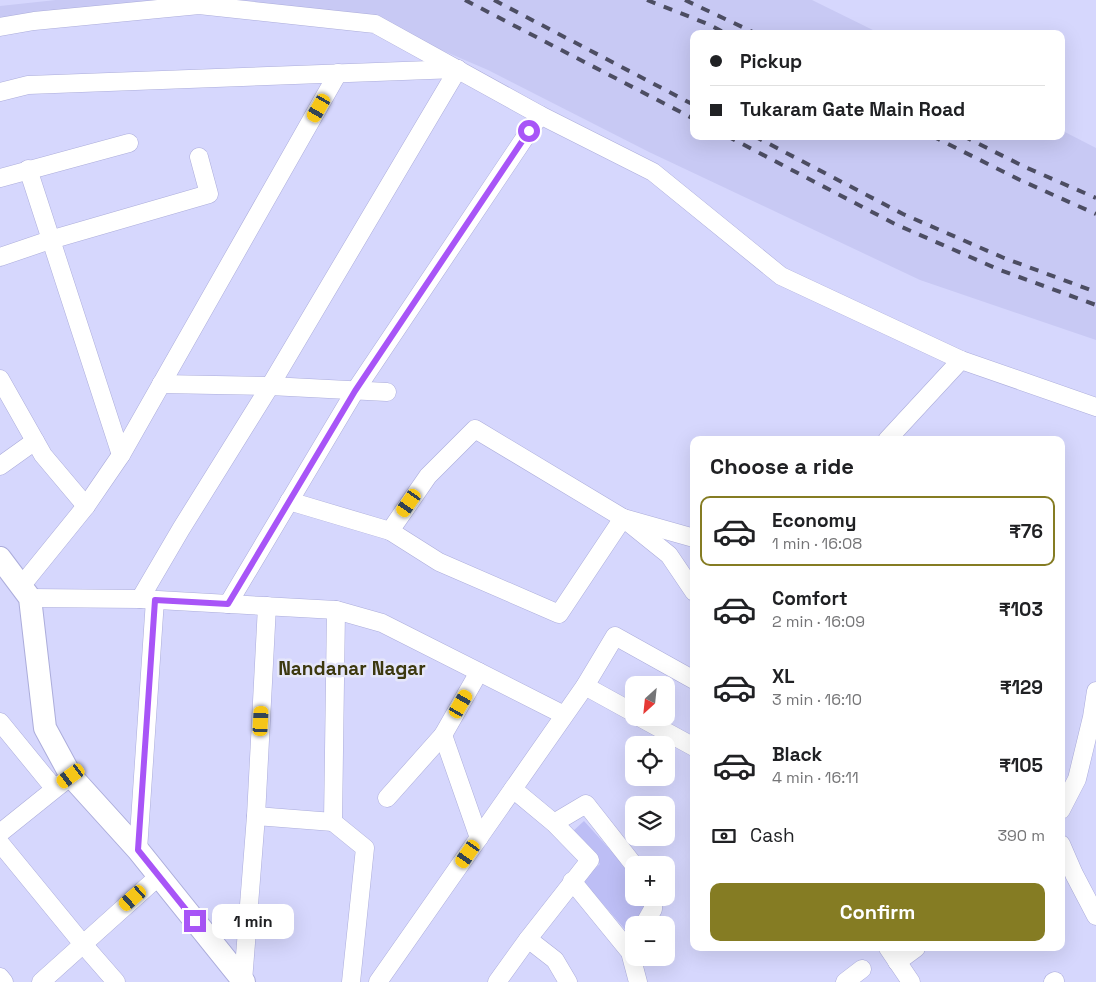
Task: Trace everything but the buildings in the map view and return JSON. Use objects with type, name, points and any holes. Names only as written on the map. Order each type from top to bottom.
[{"type":"street","points":[[0,27],[34,21],[199,5],[375,24],[540,115],[653,172],[781,276],[961,360],[1096,407]]},
{"type":"street","points":[[0,92],[28,85],[458,69]]},
{"type":"street","points":[[138,850],[147,600],[181,529],[270,386],[458,69]]},
{"type":"street","points":[[26,592],[121,455],[338,73]]},
{"type":"street","points":[[228,604],[355,391],[540,115]]},
{"type":"street","points":[[0,178],[130,143]]},
{"type":"street","points":[[0,257],[50,240],[209,194],[200,157]]},
{"type":"street","points":[[28,170],[121,455]]},
{"type":"street","points":[[891,436],[961,360]]},
{"type":"street","points":[[0,379],[43,456],[86,506]]},
{"type":"street","points":[[161,384],[270,386],[387,392]]},
{"type":"street","points":[[390,531],[428,476],[475,429],[623,518],[669,555],[690,586]]},
{"type":"street","points":[[0,466],[35,441]]},
{"type":"street","points":[[289,501],[390,531],[439,562],[558,614],[623,518]]},
{"type":"street","points":[[623,518],[690,537]]},
{"type":"street","points":[[0,558],[26,592],[45,728],[62,782]]},
{"type":"street","points":[[26,592],[336,610],[382,623],[564,715]]},
{"type":"street","points":[[244,981],[256,816],[266,606]]},
{"type":"street","points":[[333,822],[336,610]]},
{"type":"street","points":[[378,982],[584,686],[615,636],[690,678]]},
{"type":"street","points":[[387,798],[444,735],[479,672]]},
{"type":"street","points":[[584,686],[625,708]]},
{"type":"street","points":[[1065,802],[1077,780],[1092,717],[1096,691]]},
{"type":"street","points":[[0,722],[62,782],[138,850],[244,981]]},
{"type":"street","points":[[656,726],[690,745]]},
{"type":"street","points":[[444,735],[479,838]]},
{"type":"street","points":[[0,833],[62,782]]},
{"type":"street","points":[[497,982],[572,881],[590,860],[554,823],[513,789]]},
{"type":"street","points":[[554,823],[586,804],[627,856]]},
{"type":"street","points":[[256,816],[333,822],[365,848],[351,982]]},
{"type":"street","points":[[0,842],[116,982]]},
{"type":"street","points":[[1065,853],[1096,916]]},
{"type":"street","points":[[40,982],[159,876]]},
{"type":"street","points":[[572,881],[625,940]]},
{"type":"street","points":[[528,939],[555,960],[568,982]]},
{"type":"street","points":[[906,951],[892,955],[910,982]]},
{"type":"street","points":[[636,966],[639,981]]},
{"type":"street","points":[[845,982],[862,969]]},
{"type":"street","points":[[0,978],[4,982]]},
{"type":"shaded area","points":[[56,0],[812,0],[873,30],[690,30],[690,140],[1065,140],[1065,132],[1096,148],[1096,340],[920,280],[649,152],[488,70],[376,22],[282,8],[0,21],[0,6]]},
{"type":"shaded area","points":[[584,821],[625,866],[625,906],[648,906],[643,916],[625,916],[625,929],[582,880],[600,864],[572,832]]},
{"type":"railway","points":[[465,0],[690,117]]},
{"type":"railway","points":[[494,0],[690,103]]},
{"type":"railway","points":[[647,0],[719,30]]},
{"type":"railway","points":[[685,0],[749,30]]},
{"type":"railway","points":[[735,140],[895,224],[1000,270],[1096,305]]},
{"type":"railway","points":[[762,140],[903,214],[1004,258],[1096,292]]},
{"type":"railway","points":[[940,140],[1020,180],[1096,214]]},
{"type":"railway","points":[[971,140],[1025,167],[1096,198]]},
{"type":"district","name":"Nandanar Nagar","points":[[352,668]]},
{"type":"route","points":[[195,921],[138,850],[155,600],[228,604],[355,391],[529,131]]}]
